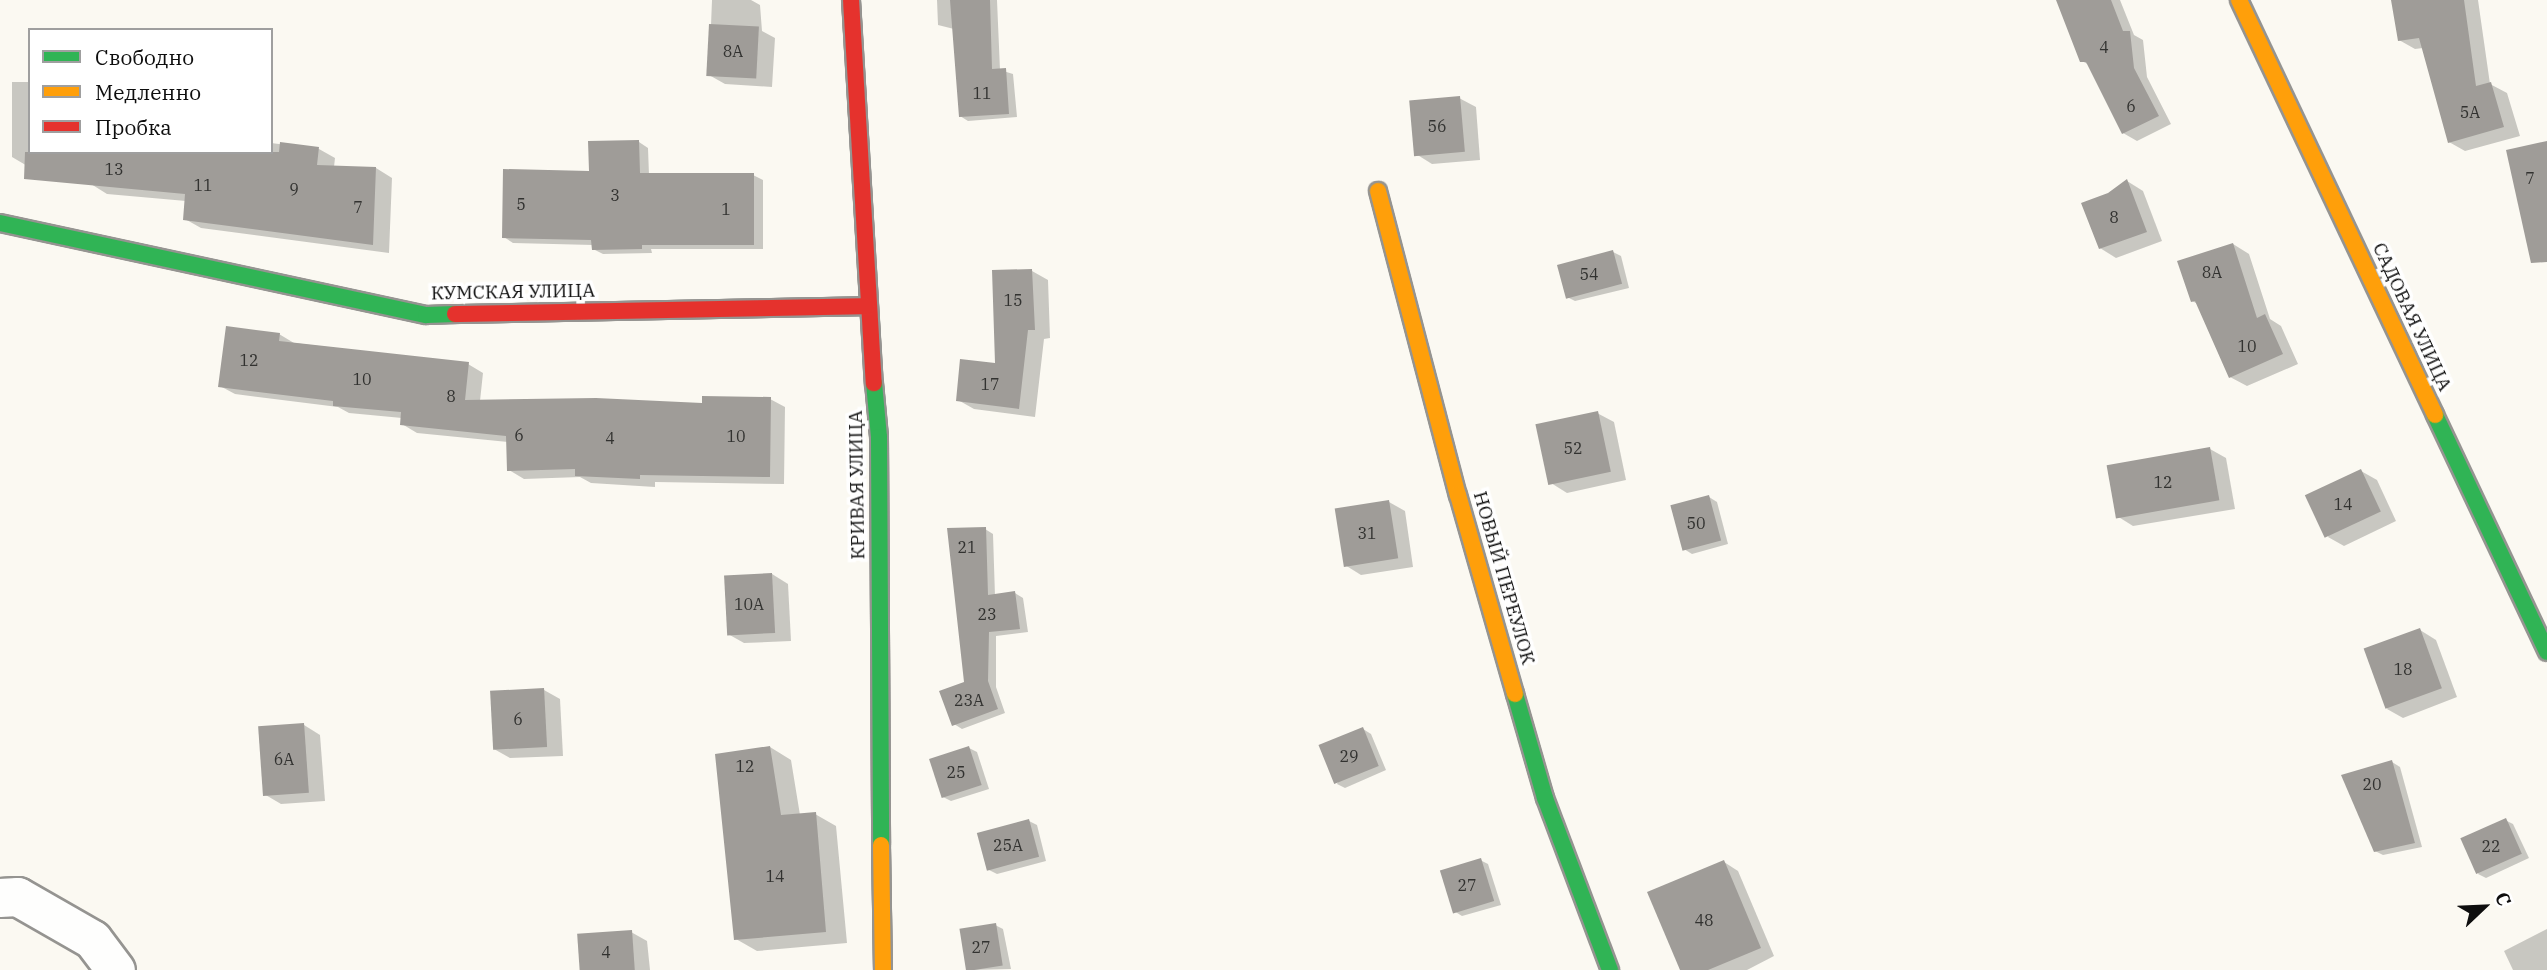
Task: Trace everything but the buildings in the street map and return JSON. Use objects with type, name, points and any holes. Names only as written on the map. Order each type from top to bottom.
[{"type":"street","name":"КРИВАЯ УЛИЦА","points":[[851,0],[867,306],[879,437],[883,970]]},
{"type":"street","name":"САДОВАЯ УЛИЦА","points":[[2239,0],[2547,652]]},
{"type":"street","name":"НОВЫЙ ПЕРЕУЛОК","points":[[1378,191],[1458,495],[1545,798],[1610,970]]},
{"type":"street","name":"КУМСКАЯ УЛИЦА","points":[[0,223],[426,315],[867,306]]},
{"type":"street","points":[[0,898],[18,897],[93,940],[116,970]]},
{"type":"traffic: fast","points":[[0,223],[426,315],[455,314]]},
{"type":"traffic: fast","points":[[874,383],[879,437],[881,845]]},
{"type":"traffic: fast","points":[[2435,415],[2547,652]]},
{"type":"traffic: fast","points":[[1515,694],[1545,798],[1610,970]]},
{"type":"traffic: slow","points":[[2239,0],[2435,415]]},
{"type":"traffic: slow","points":[[1378,191],[1458,495],[1515,694]]},
{"type":"traffic: slow","points":[[881,845],[883,970]]},
{"type":"traffic: jam","points":[[851,0],[874,383]]},
{"type":"traffic: jam","points":[[455,314],[867,306]]}]
